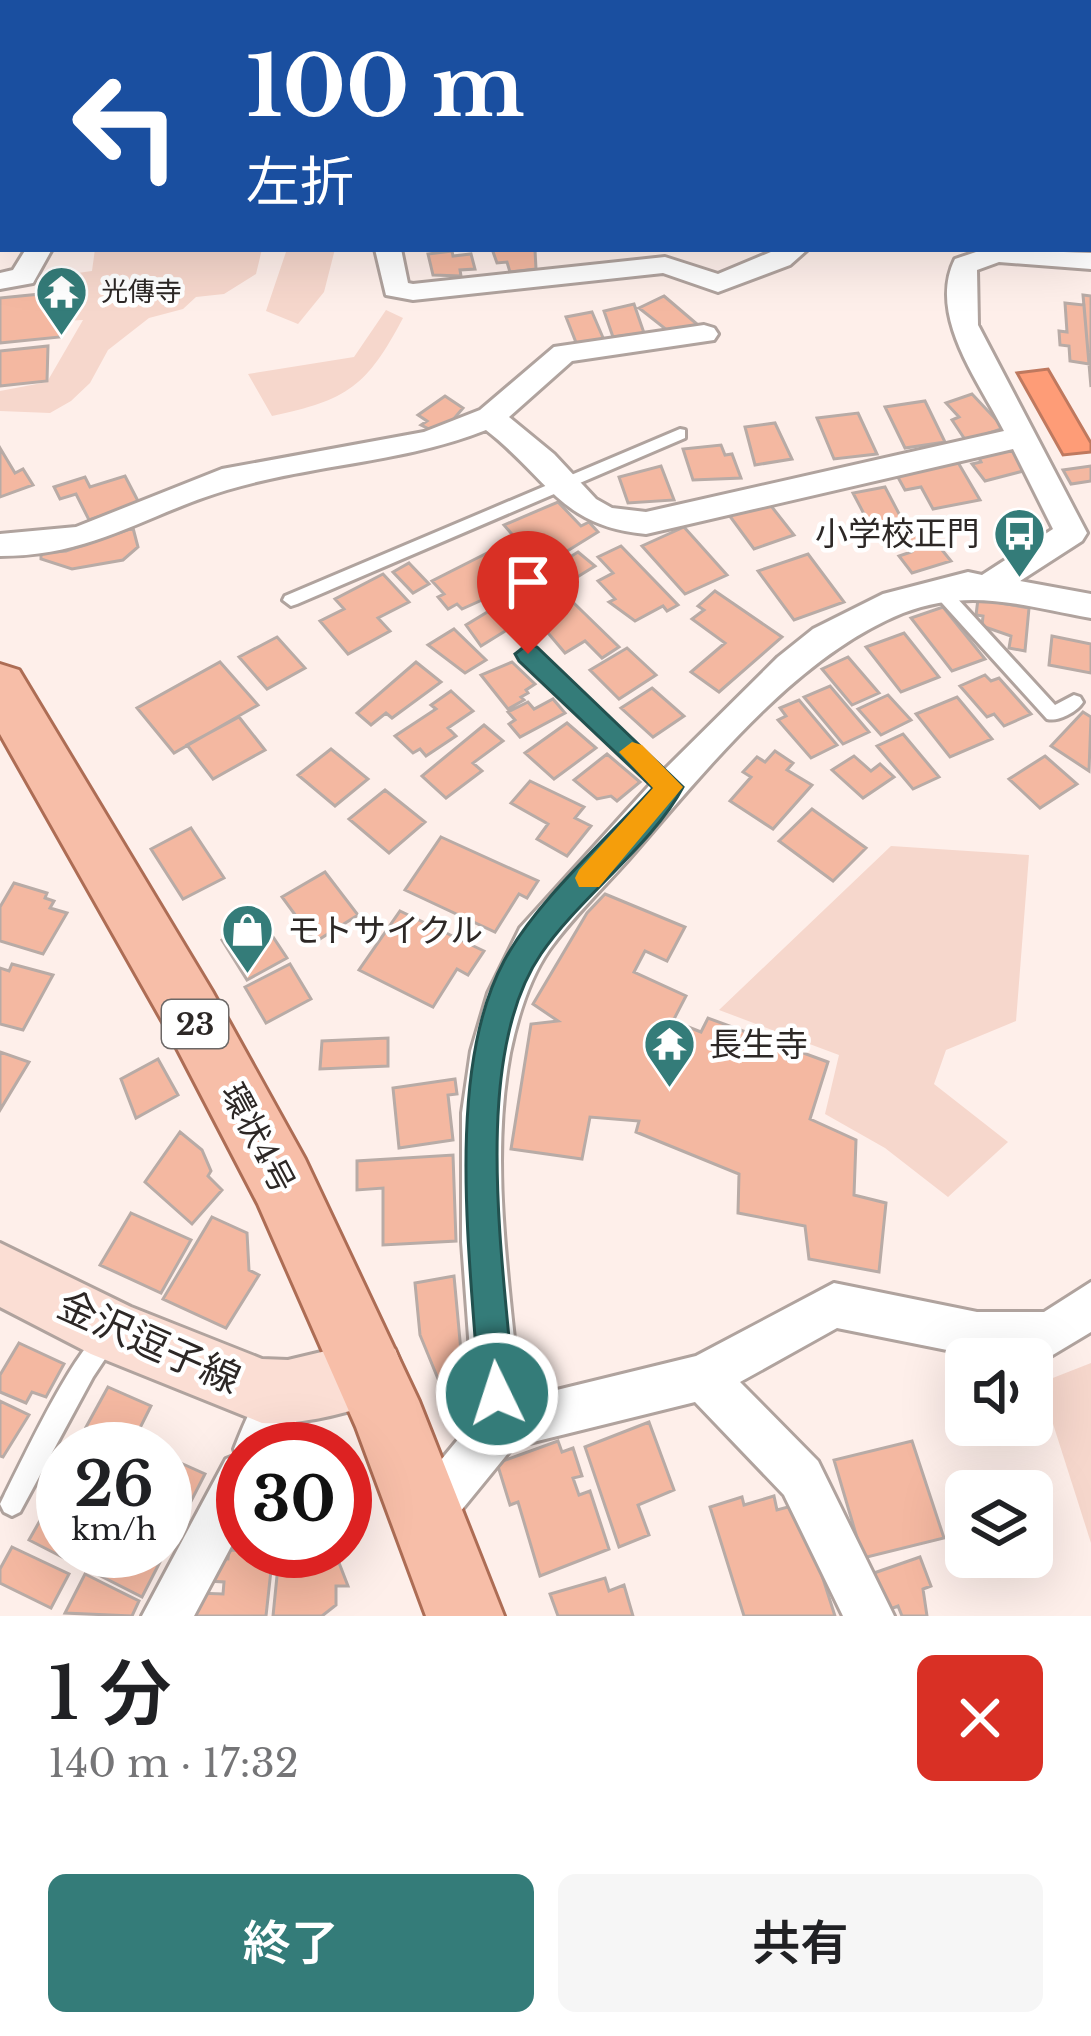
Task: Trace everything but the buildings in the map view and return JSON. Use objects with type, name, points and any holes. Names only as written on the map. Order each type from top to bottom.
[{"type":"main road","name":"環状4号","points":[[0,685],[248,1117],[372,1372],[466,1616]]},
{"type":"main road","name":"金沢逗子線","points":[[0,1274],[113,1331],[233,1382],[288,1392],[372,1372]]},
{"type":"street","points":[[0,281],[22,278],[37,252]]},
{"type":"street","points":[[389,252],[397,289],[413,292],[665,265],[718,284],[791,252]]},
{"type":"street","points":[[990,584],[1071,533],[964,325],[964,266],[979,257],[1062,252],[1091,261]]},
{"type":"street","points":[[0,544],[39,545],[81,537],[222,480],[407,446],[490,418],[564,353],[704,334]]},
{"type":"street","points":[[490,418],[543,461],[586,512],[612,521],[646,523],[1023,437]]},
{"type":"street","points":[[499,1427],[482,1171],[483,1101],[502,1004],[515,969],[534,940],[670,787],[825,638],[862,617],[939,589],[990,584],[1091,606]]},
{"type":"street","points":[[429,1513],[499,1427],[703,1377],[834,1305],[977,1334],[1052,1334],[1091,1304]]},
{"type":"street","points":[[703,1377],[801,1478],[869,1616]]},
{"type":"street","points":[[272,1422],[288,1392]]},
{"type":"street","points":[[167,1616],[216,1526]]},
{"type":"lane","points":[[291,600],[680,434]]},
{"type":"lane","points":[[939,589],[1053,714],[1074,702]]},
{"type":"lane","points":[[528,654],[670,787]]},
{"type":"lane","points":[[12,1504],[86,1369],[113,1331]]},
{"type":"shaded area","points":[[95,252],[261,252],[256,274],[224,294],[196,297],[183,309],[149,318],[108,350],[90,383],[71,401],[50,413],[0,411],[0,391],[47,382],[83,320],[64,321],[64,289],[46,289],[48,277],[92,271]]},
{"type":"shaded area","points":[[286,252],[334,252],[324,292],[298,324],[266,311]]},
{"type":"shaded area","points":[[386,310],[403,318],[366,375],[319,404],[272,416],[248,374],[354,357]]},
{"type":"shaded area","points":[[1048,369],[1091,443],[1091,452],[1063,455],[1017,373]]},
{"type":"shaded area","points":[[891,846],[1029,855],[1016,1021],[946,1050],[934,1084],[1008,1142],[948,1197],[885,1148],[825,1114],[839,1055],[719,1010]]},
{"type":"shaded area","points":[[1091,1363],[1091,1543],[1053,1424],[1053,1378]]},
{"type":"slow traffic","points":[[589,878],[670,787],[632,752]]},
{"type":"place","name":"光傳寺","points":[[62,337]]},
{"type":"place","name":"小学校正門","points":[[1019,579]]},
{"type":"place","name":"モトサイクル","points":[[248,976]]},
{"type":"place","name":"長生寺","points":[[670,1090]]},
{"type":"route","points":[[497,1394],[482,1171],[483,1101],[502,1004],[515,969],[534,940],[670,787],[528,654]]}]
